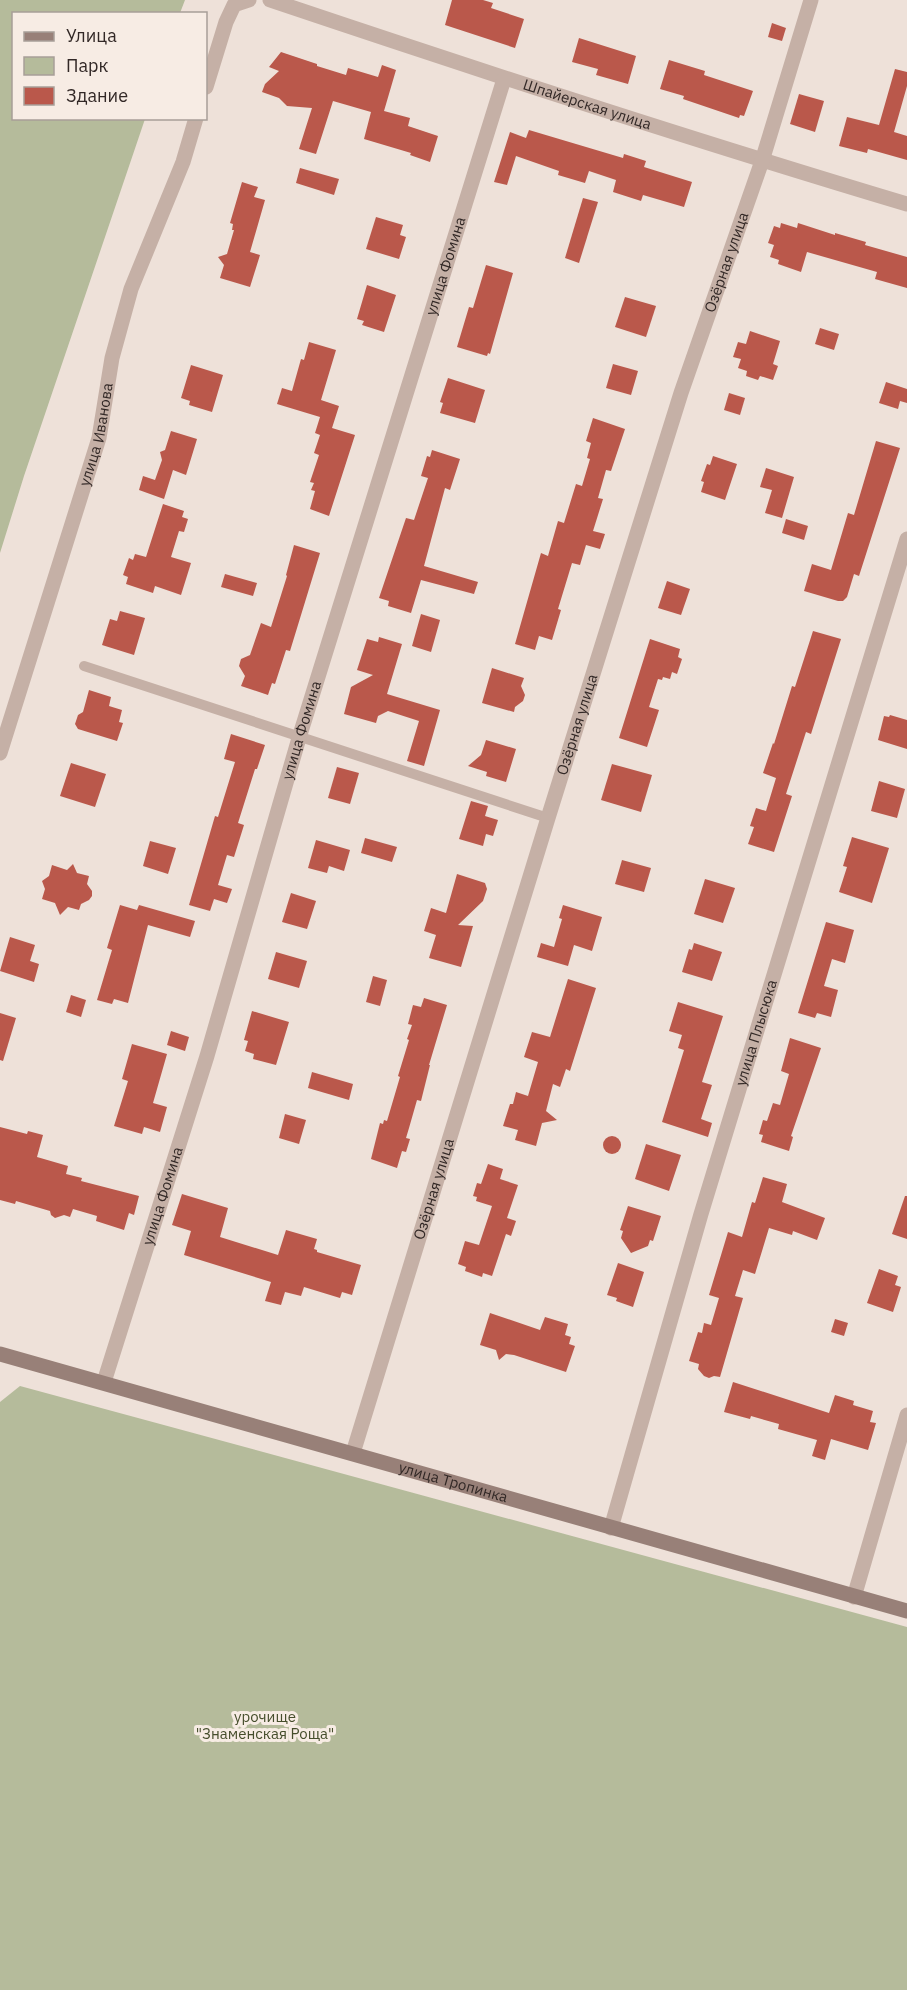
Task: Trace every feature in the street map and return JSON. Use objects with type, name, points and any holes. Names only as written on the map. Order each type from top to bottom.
[{"type":"main road","name":"улица Тропинка","points":[[0,1354],[907,1611]]},
{"type":"street","name":"Шпайерская улица","points":[[270,0],[504,79],[762,161],[907,204]]},
{"type":"street","name":"Озёрная улица","points":[[353,1453],[681,393],[762,161],[811,0]]},
{"type":"street","points":[[207,84],[226,22],[242,2]]},
{"type":"street","name":"улица Фомина","points":[[104,1382],[207,1056],[298,738],[504,79]]},
{"type":"street","name":"улица Иванова","points":[[0,753],[99,438],[111,358],[131,289],[183,162],[195,120]]},
{"type":"street","name":"улица Плысюка","points":[[611,1528],[701,1214],[907,540]]},
{"type":"street","points":[[855,1597],[907,1415]]},
{"type":"lane","points":[[84,666],[298,738],[548,818]]},
{"type":"green space","points":[[0,0],[185,0],[180,12],[12,12],[12,120],[145,120],[0,553]]},
{"type":"green space","name":"урочище \"Знаменская Роща\"","points":[[20,1386],[907,1627],[907,1990],[0,1990],[0,1402]]},
{"type":"building","points":[[452,0],[483,0],[493,3],[491,8],[524,19],[515,48],[445,25]]},
{"type":"building","points":[[772,23],[786,28],[782,41],[768,37]]},
{"type":"building","points":[[579,38],[636,56],[628,84],[596,75],[598,69],[572,62]]},
{"type":"building","points":[[281,52],[346,75],[348,68],[378,77],[382,65],[396,70],[384,111],[410,118],[408,126],[438,136],[430,162],[410,155],[411,153],[364,139],[371,112],[333,101],[316,154],[299,149],[312,108],[287,106],[279,98],[262,92],[265,84],[279,71],[269,67]]},
{"type":"building","points":[[669,60],[705,71],[704,75],[753,91],[744,116],[740,115],[739,118],[660,89]]},
{"type":"building","points":[[895,69],[907,72],[907,86],[894,132],[907,136],[907,160],[868,149],[867,153],[839,146],[847,117],[879,125]]},
{"type":"building","points":[[799,94],[824,101],[815,132],[790,124]]},
{"type":"building","points":[[529,130],[623,158],[624,154],[646,161],[644,167],[692,182],[684,207],[643,195],[641,201],[613,192],[616,180],[589,171],[585,183],[558,175],[559,171],[516,156],[507,185],[494,182],[510,132],[526,138]]},
{"type":"building","points":[[300,168],[339,179],[334,195],[296,183]]},
{"type":"building","points":[[242,182],[258,187],[254,197],[265,200],[250,252],[260,255],[250,287],[220,278],[224,265],[218,257],[227,254],[234,230],[232,230],[233,224],[230,223]]},
{"type":"building","points":[[583,198],[598,202],[579,263],[565,258]]},
{"type":"building","points":[[376,217],[403,225],[400,235],[406,237],[399,259],[366,249]]},
{"type":"building","points":[[781,223],[797,228],[798,223],[866,242],[865,245],[907,257],[907,288],[875,279],[877,272],[807,252],[801,272],[778,264],[779,260],[770,257],[774,245],[768,243],[774,226],[780,228]]},
{"type":"building","points":[[486,265],[513,273],[490,354],[488,353],[487,356],[457,347],[469,307],[473,308]]},
{"type":"building","points":[[367,285],[396,295],[384,332],[362,325],[364,321],[357,319]]},
{"type":"building","points":[[625,297],[656,306],[646,337],[615,327]]},
{"type":"building","points":[[820,328],[839,334],[834,350],[815,344]]},
{"type":"building","points":[[750,331],[780,341],[773,364],[778,366],[773,380],[760,376],[758,380],[746,376],[747,371],[738,368],[741,359],[733,357],[738,342],[746,344]]},
{"type":"building","points":[[309,342],[336,350],[321,400],[339,406],[332,428],[355,435],[329,516],[310,509],[315,491],[311,490],[314,483],[310,482],[319,455],[314,453],[320,435],[315,433],[320,417],[277,404],[282,388],[292,391],[301,359],[304,360]]},
{"type":"building","points":[[613,364],[638,371],[631,395],[606,388]]},
{"type":"building","points":[[191,365],[223,375],[212,412],[189,405],[190,401],[181,398]]},
{"type":"building","points":[[448,378],[485,390],[475,423],[440,413],[443,403],[440,402]]},
{"type":"building","points":[[886,382],[907,389],[907,403],[900,401],[898,409],[879,403]]},
{"type":"building","points":[[729,393],[745,398],[740,415],[724,410]]},
{"type":"building","points":[[593,418],[625,429],[611,471],[606,470],[598,498],[603,499],[593,531],[605,534],[600,549],[586,545],[580,565],[572,563],[558,609],[561,610],[552,640],[539,636],[535,650],[515,644],[541,553],[548,556],[558,521],[564,523],[576,484],[582,486],[590,459],[587,458],[591,443],[586,441]]},
{"type":"building","points":[[171,431],[197,439],[186,475],[173,470],[164,499],[139,490],[143,476],[155,480],[162,460],[160,452],[165,450]]},
{"type":"building","points":[[876,441],[900,448],[859,576],[854,574],[847,597],[843,601],[804,591],[812,564],[831,570],[848,513],[854,515]]},
{"type":"building","points":[[432,450],[460,459],[450,490],[445,488],[424,566],[478,582],[474,594],[421,580],[411,613],[388,606],[389,601],[379,598],[406,518],[414,520],[428,478],[421,476],[427,456],[430,457]]},
{"type":"building","points":[[713,456],[737,464],[725,500],[701,492],[704,482],[701,481],[707,464],[710,465]]},
{"type":"building","points":[[766,468],[794,477],[782,518],[765,513],[772,490],[760,487]]},
{"type":"building","points":[[163,504],[184,511],[182,517],[188,519],[184,532],[179,531],[171,557],[191,563],[181,595],[155,586],[153,593],[126,584],[128,577],[123,575],[129,558],[133,560],[135,554],[146,557]]},
{"type":"building","points":[[786,519],[808,526],[804,540],[782,533]]},
{"type":"building","points":[[294,545],[320,553],[290,651],[286,650],[275,684],[272,683],[268,695],[241,686],[245,676],[239,666],[241,659],[250,655],[261,623],[271,627]]},
{"type":"building","points":[[225,574],[257,583],[253,596],[221,587]]},
{"type":"building","points":[[667,581],[690,589],[681,615],[658,608]]},
{"type":"building","points":[[120,611],[145,618],[134,655],[102,645],[110,619],[117,621]]},
{"type":"building","points":[[421,614],[440,620],[431,652],[412,646]]},
{"type":"building","points":[[813,631],[841,639],[811,734],[806,732],[786,794],[792,796],[774,852],[748,844],[754,827],[750,826],[756,808],[766,811],[776,778],[763,773]]},
{"type":"building","points":[[379,637],[402,644],[387,694],[440,710],[424,766],[407,761],[419,721],[388,711],[378,716],[376,723],[344,714],[351,687],[373,675],[357,670],[367,639],[378,642]]},
{"type":"building","points":[[650,639],[680,649],[678,657],[682,659],[677,674],[672,672],[670,679],[663,677],[662,680],[658,679],[649,707],[659,710],[647,747],[619,738]]},
{"type":"building","points":[[492,668],[524,678],[521,686],[525,695],[523,701],[515,707],[514,712],[482,703]]},
{"type":"building","points":[[89,690],[111,697],[109,706],[122,710],[119,722],[123,723],[117,741],[78,729],[75,724],[78,715],[83,712]]},
{"type":"building","points":[[890,715],[907,720],[907,749],[878,740],[884,716],[889,717]]},
{"type":"building","points":[[231,734],[265,745],[238,823],[244,825],[234,857],[227,855],[218,885],[232,889],[227,903],[214,899],[210,911],[189,905],[215,816],[218,817],[235,762],[224,759]]},
{"type":"building","points":[[486,740],[516,749],[506,782],[486,776],[487,772],[468,766],[481,755]]},
{"type":"building","points":[[71,763],[106,774],[95,807],[60,796]]},
{"type":"building","points":[[612,764],[652,775],[641,812],[601,800]]},
{"type":"building","points":[[337,767],[359,773],[350,804],[328,798]]},
{"type":"building","points":[[879,781],[905,789],[897,818],[871,811]]},
{"type":"building","points":[[471,801],[488,806],[485,816],[498,820],[493,836],[486,834],[483,846],[459,839]]},
{"type":"building","points":[[852,837],[889,848],[872,903],[839,892],[847,867],[843,866]]},
{"type":"building","points":[[365,838],[397,847],[392,862],[361,853]]},
{"type":"building","points":[[316,840],[350,850],[344,871],[329,866],[327,873],[308,868]]},
{"type":"building","points":[[150,841],[176,848],[168,874],[143,866]]},
{"type":"building","points":[[622,860],[651,868],[644,892],[615,884]]},
{"type":"building","points":[[73,864],[77,873],[89,876],[87,884],[92,891],[92,896],[81,904],[79,910],[68,907],[60,915],[55,903],[42,899],[45,889],[42,881],[49,876],[52,865],[67,870]]},
{"type":"building","points":[[457,874],[485,883],[487,889],[483,901],[458,925],[473,926],[461,967],[429,958],[436,935],[424,931],[431,908],[446,913]]},
{"type":"building","points":[[705,879],[735,888],[723,923],[694,914]]},
{"type":"building","points":[[291,893],[316,901],[307,929],[282,922]]},
{"type":"building","points":[[120,905],[137,910],[139,905],[195,921],[190,937],[148,925],[128,1003],[114,999],[112,1004],[97,1000],[112,950],[107,948]]},
{"type":"building","points":[[563,905],[602,917],[592,951],[574,945],[568,966],[537,957],[541,943],[554,947],[562,919],[559,918]]},
{"type":"building","points":[[826,922],[854,930],[845,963],[832,959],[824,986],[838,990],[831,1017],[817,1013],[815,1018],[798,1013]]},
{"type":"building","points":[[10,937],[35,945],[30,961],[39,964],[34,982],[0,971]]},
{"type":"building","points":[[694,943],[722,952],[712,981],[682,972],[689,949],[692,950]]},
{"type":"building","points":[[276,952],[307,961],[299,988],[268,979]]},
{"type":"building","points":[[373,976],[387,980],[380,1006],[366,1002]]},
{"type":"building","points":[[568,979],[596,988],[570,1071],[566,1069],[560,1087],[553,1084],[546,1111],[557,1120],[542,1123],[536,1146],[515,1140],[518,1130],[503,1126],[516,1092],[528,1096],[538,1062],[524,1057],[532,1032],[550,1037]]},
{"type":"building","points":[[71,995],[86,1000],[81,1017],[66,1012]]},
{"type":"building","points":[[424,998],[447,1005],[421,1101],[417,1100],[406,1138],[410,1139],[406,1152],[402,1151],[397,1168],[371,1159],[380,1123],[387,1121],[400,1077],[398,1076],[412,1025],[408,1024],[413,1005],[421,1007]]},
{"type":"building","points":[[678,1002],[723,1016],[702,1082],[712,1085],[701,1119],[712,1123],[708,1137],[662,1122],[684,1050],[678,1048],[682,1035],[669,1031]]},
{"type":"building","points":[[252,1011],[289,1022],[276,1065],[253,1059],[254,1054],[245,1051],[248,1041],[244,1040]]},
{"type":"building","points":[[0,1013],[16,1018],[3,1061],[0,1060]]},
{"type":"building","points":[[171,1031],[189,1037],[185,1051],[167,1045]]},
{"type":"building","points":[[790,1038],[821,1048],[791,1136],[793,1137],[789,1151],[761,1142],[763,1135],[759,1134],[763,1120],[767,1121],[773,1103],[780,1105],[789,1074],[781,1071]]},
{"type":"building","points":[[132,1044],[167,1054],[153,1103],[167,1107],[160,1132],[144,1127],[142,1134],[114,1126],[128,1081],[122,1079]]},
{"type":"building","points":[[312,1072],[353,1084],[349,1100],[308,1088]]},
{"type":"building","points":[[285,1114],[306,1120],[299,1144],[279,1138]]},
{"type":"building","points":[[0,1127],[27,1134],[28,1131],[43,1135],[37,1157],[68,1166],[66,1174],[82,1178],[81,1181],[139,1196],[134,1215],[129,1213],[124,1230],[96,1221],[97,1216],[73,1209],[70,1217],[64,1215],[55,1218],[50,1211],[16,1201],[15,1204],[0,1200]]},
{"type":"building","points":[[608,1136],[616,1136],[621,1141],[619,1152],[608,1154],[603,1149],[603,1141]]},
{"type":"building","points":[[646,1144],[681,1155],[669,1191],[635,1179]]},
{"type":"building","points":[[488,1164],[503,1169],[500,1179],[518,1185],[507,1218],[516,1221],[511,1236],[506,1234],[492,1276],[483,1273],[482,1277],[465,1271],[466,1267],[458,1264],[465,1241],[479,1245],[492,1206],[476,1201],[477,1197],[473,1196],[477,1183],[481,1184]]},
{"type":"building","points":[[763,1177],[787,1184],[782,1202],[825,1218],[817,1240],[793,1231],[792,1235],[769,1228],[755,1274],[743,1270],[735,1296],[743,1298],[720,1377],[709,1378],[698,1369],[699,1364],[689,1361],[698,1332],[702,1333],[704,1323],[711,1325],[719,1298],[709,1295],[728,1232],[742,1237],[752,1202],[755,1203]]},
{"type":"building","points":[[182,1194],[228,1208],[220,1237],[278,1255],[286,1230],[317,1239],[314,1249],[317,1252],[361,1265],[352,1295],[342,1292],[340,1298],[304,1287],[301,1296],[285,1292],[281,1305],[265,1301],[271,1282],[184,1255],[191,1231],[172,1225]]},
{"type":"building","points":[[905,1196],[907,1196],[907,1239],[892,1234]]},
{"type":"building","points":[[628,1206],[661,1216],[653,1241],[650,1240],[648,1246],[631,1253],[621,1238],[623,1231],[620,1230]]},
{"type":"building","points":[[618,1263],[644,1272],[633,1307],[607,1295]]},
{"type":"building","points":[[879,1269],[898,1276],[895,1285],[901,1287],[893,1312],[867,1303]]},
{"type":"building","points":[[490,1313],[540,1330],[545,1317],[568,1324],[565,1335],[571,1337],[569,1344],[575,1346],[566,1372],[514,1355],[506,1354],[499,1360],[496,1350],[480,1345]]},
{"type":"building","points":[[835,1319],[848,1323],[844,1336],[831,1332]]},
{"type":"building","points":[[733,1382],[829,1413],[835,1395],[854,1401],[853,1405],[873,1411],[870,1422],[876,1423],[868,1450],[831,1439],[825,1460],[812,1456],[817,1440],[778,1429],[779,1424],[751,1416],[750,1419],[724,1412]]}]
